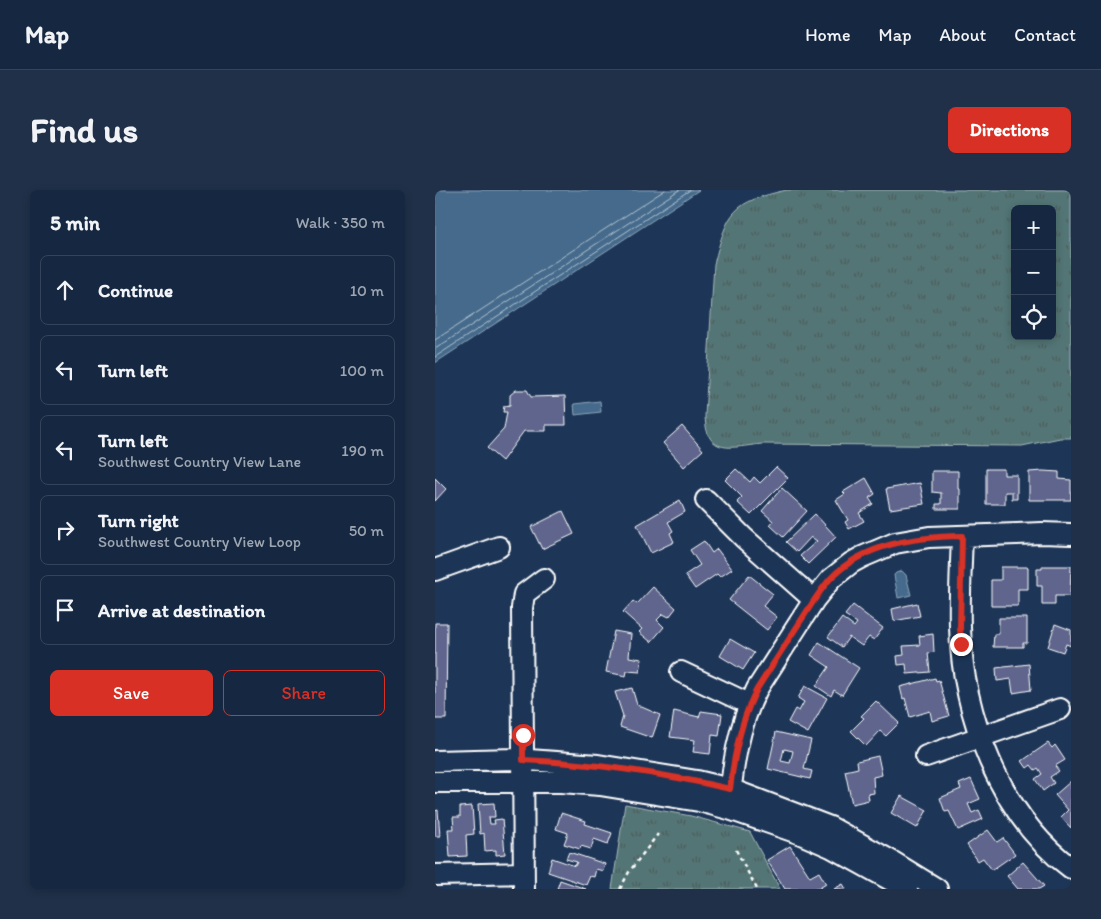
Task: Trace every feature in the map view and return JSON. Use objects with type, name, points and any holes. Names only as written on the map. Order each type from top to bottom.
[{"type":"street","points":[[706,500],[744,538],[815,600]]},
{"type":"street","points":[[729,809],[730,789],[741,732],[749,704],[831,578],[851,563],[895,543],[929,537],[1042,533],[1071,534]]},
{"type":"street","points":[[962,536],[961,644],[967,692],[980,738],[995,772],[1025,822],[1043,843],[1071,868]]},
{"type":"street","points":[[435,570],[499,547]]},
{"type":"street","points":[[435,875],[524,881],[522,608],[524,594],[544,579]]},
{"type":"street","points":[[681,672],[749,704]]},
{"type":"street","points":[[926,756],[1060,710]]},
{"type":"street","points":[[435,761],[523,760],[598,765],[697,781],[730,789],[830,827],[908,885]]},
{"type":"street","points":[[435,782],[523,780],[600,785],[699,801],[729,809],[801,834],[908,885],[937,889]]},
{"type":"path","points":[[620,889],[629,872],[658,834]]},
{"type":"path","points":[[736,850],[757,889]]},
{"type":"green space","points":[[787,190],[1071,190],[1071,438],[1060,438],[1022,446],[762,444],[731,447],[716,444],[710,438],[705,416],[714,264],[729,220],[743,205],[754,199]]},
{"type":"green space","points":[[625,804],[691,816],[750,832],[780,889],[612,889]]},
{"type":"water","points":[[435,190],[699,190],[435,363]]},
{"type":"water","points":[[600,401],[601,412],[575,415],[574,404]]},
{"type":"water","points":[[902,571],[906,575],[911,595],[898,598],[894,575]]},
{"type":"building","points":[[516,390],[527,390],[531,397],[565,396],[566,425],[546,425],[546,431],[524,431],[502,461],[487,448],[504,429],[507,412],[503,412],[504,406],[510,405],[510,395]]},
{"type":"building","points":[[682,426],[703,450],[684,467],[663,443]]},
{"type":"building","points":[[776,467],[788,478],[751,515],[737,502],[742,497],[725,480],[736,469],[750,482],[754,477],[760,483]]},
{"type":"building","points":[[986,469],[1004,469],[1004,475],[1017,475],[1017,499],[1012,499],[1012,492],[1005,492],[1005,504],[986,504]]},
{"type":"building","points":[[932,471],[958,471],[960,509],[936,509],[936,504],[941,504],[941,493],[932,492]]},
{"type":"building","points":[[1029,472],[1059,472],[1059,479],[1071,480],[1071,500],[1029,500]]},
{"type":"building","points":[[435,478],[446,489],[435,501]]},
{"type":"building","points":[[866,478],[875,494],[869,498],[873,504],[859,513],[864,521],[849,529],[845,522],[848,520],[836,500],[845,494],[843,492]]},
{"type":"building","points":[[920,483],[924,504],[890,509],[886,489]]},
{"type":"building","points":[[782,488],[807,511],[783,537],[770,525],[773,521],[762,511]]},
{"type":"building","points":[[680,500],[685,512],[668,522],[673,531],[670,533],[674,542],[651,553],[637,525]]},
{"type":"building","points":[[563,511],[574,534],[542,549],[531,527]]},
{"type":"building","points":[[815,514],[836,537],[808,564],[800,556],[817,541],[811,537],[797,552],[786,542]]},
{"type":"building","points":[[704,541],[712,553],[717,549],[732,569],[720,577],[717,574],[695,589],[685,575],[700,565],[690,550]]},
{"type":"building","points":[[1042,566],[1071,566],[1070,596],[1055,596],[1055,605],[1042,605],[1042,586],[1037,586],[1037,569],[1042,569]]},
{"type":"building","points":[[1001,567],[1028,567],[1028,589],[1018,589],[1018,606],[991,606],[991,580],[1001,580]]},
{"type":"building","points":[[749,575],[773,594],[763,606],[777,617],[767,630],[729,600]]},
{"type":"building","points":[[653,587],[676,608],[669,617],[663,614],[657,620],[664,627],[651,642],[639,632],[642,629],[623,612],[633,601],[637,604]]},
{"type":"building","points":[[917,603],[920,616],[894,621],[892,609]]},
{"type":"building","points":[[853,605],[883,628],[874,640],[869,637],[862,646],[849,637],[842,647],[828,637],[842,618],[854,627],[857,623],[845,615]]},
{"type":"building","points":[[999,618],[1027,618],[1027,643],[1023,643],[1023,647],[993,647],[994,634],[999,634]]},
{"type":"building","points":[[435,623],[447,623],[446,719],[435,719]]},
{"type":"building","points":[[1055,624],[1071,630],[1071,646],[1066,644],[1063,652],[1048,647]]},
{"type":"building","points":[[614,631],[631,634],[629,657],[642,659],[640,672],[627,671],[626,676],[606,672]]},
{"type":"building","points":[[933,634],[934,652],[928,653],[930,672],[907,674],[906,664],[898,665],[897,656],[904,655],[903,646],[920,645],[919,636]]},
{"type":"building","points":[[730,639],[754,653],[743,670],[720,656]]},
{"type":"building","points":[[819,642],[859,668],[842,695],[834,690],[831,696],[816,686],[829,667],[811,655]]},
{"type":"building","points":[[1029,664],[1031,690],[1013,693],[1011,679],[997,681],[996,668]]},
{"type":"building","points":[[935,678],[936,681],[939,680],[949,716],[932,721],[930,711],[910,717],[900,687]]},
{"type":"building","points":[[805,686],[827,698],[808,733],[788,722],[795,709],[799,711],[804,702],[798,698]]},
{"type":"building","points":[[632,688],[637,705],[660,715],[652,738],[620,727],[623,716],[615,692]]},
{"type":"building","points":[[876,701],[899,723],[886,736],[880,731],[866,746],[851,731],[864,718],[861,716]]},
{"type":"building","points":[[674,711],[699,717],[701,711],[722,714],[719,736],[712,735],[710,754],[693,752],[695,740],[670,737]]},
{"type":"building","points":[[776,732],[811,740],[804,769],[812,771],[810,779],[768,769]],"holes":[[[784,749],[793,751],[790,763],[781,761]]]},
{"type":"building","points":[[1048,743],[1052,748],[1055,745],[1065,760],[1055,766],[1059,771],[1050,777],[1054,783],[1043,791],[1035,779],[1042,774],[1038,768],[1035,770],[1031,765],[1027,768],[1022,761]]},
{"type":"building","points":[[878,756],[882,775],[873,777],[874,793],[868,794],[869,800],[852,804],[845,771],[858,768],[857,761]]},
{"type":"building","points":[[971,779],[980,799],[968,804],[972,813],[979,810],[983,819],[958,830],[949,811],[945,812],[940,798],[961,789],[959,784]]},
{"type":"building","points":[[1071,781],[1071,828],[1061,817],[1068,810],[1055,795]]},
{"type":"building","points":[[901,796],[927,810],[917,828],[891,813]]},
{"type":"building","points":[[494,803],[495,817],[489,817],[490,824],[495,824],[494,820],[502,819],[505,854],[496,855],[496,850],[485,851],[484,833],[480,834],[478,804]]},
{"type":"building","points":[[472,806],[474,834],[466,835],[467,856],[450,857],[448,829],[454,829],[453,817],[460,817],[460,807]]},
{"type":"building","points":[[438,810],[440,836],[435,836],[435,811]]},
{"type":"building","points":[[561,813],[586,821],[585,824],[612,833],[608,844],[594,839],[591,849],[581,846],[580,849],[564,844],[568,833],[556,829]]},
{"type":"building","points":[[988,830],[997,842],[1003,838],[1015,854],[992,870],[983,858],[978,861],[967,845]]},
{"type":"building","points":[[790,846],[810,877],[819,872],[826,884],[818,889],[785,889],[767,860]]},
{"type":"building","points":[[569,852],[605,864],[603,871],[596,869],[594,877],[590,876],[586,885],[548,872],[552,858],[575,866],[577,862],[566,859]]},
{"type":"building","points":[[1023,862],[1044,886],[1039,889],[1018,889],[1007,876]]},
{"type":"building","points":[[560,880],[586,889],[557,889]]},
{"type":"building","points":[[843,884],[846,889],[834,889]]},
{"type":"route","points":[[523,735],[523,760],[598,765],[697,781],[730,789],[741,732],[749,704],[831,578],[862,557],[895,543],[918,538],[962,536],[961,644]]}]
